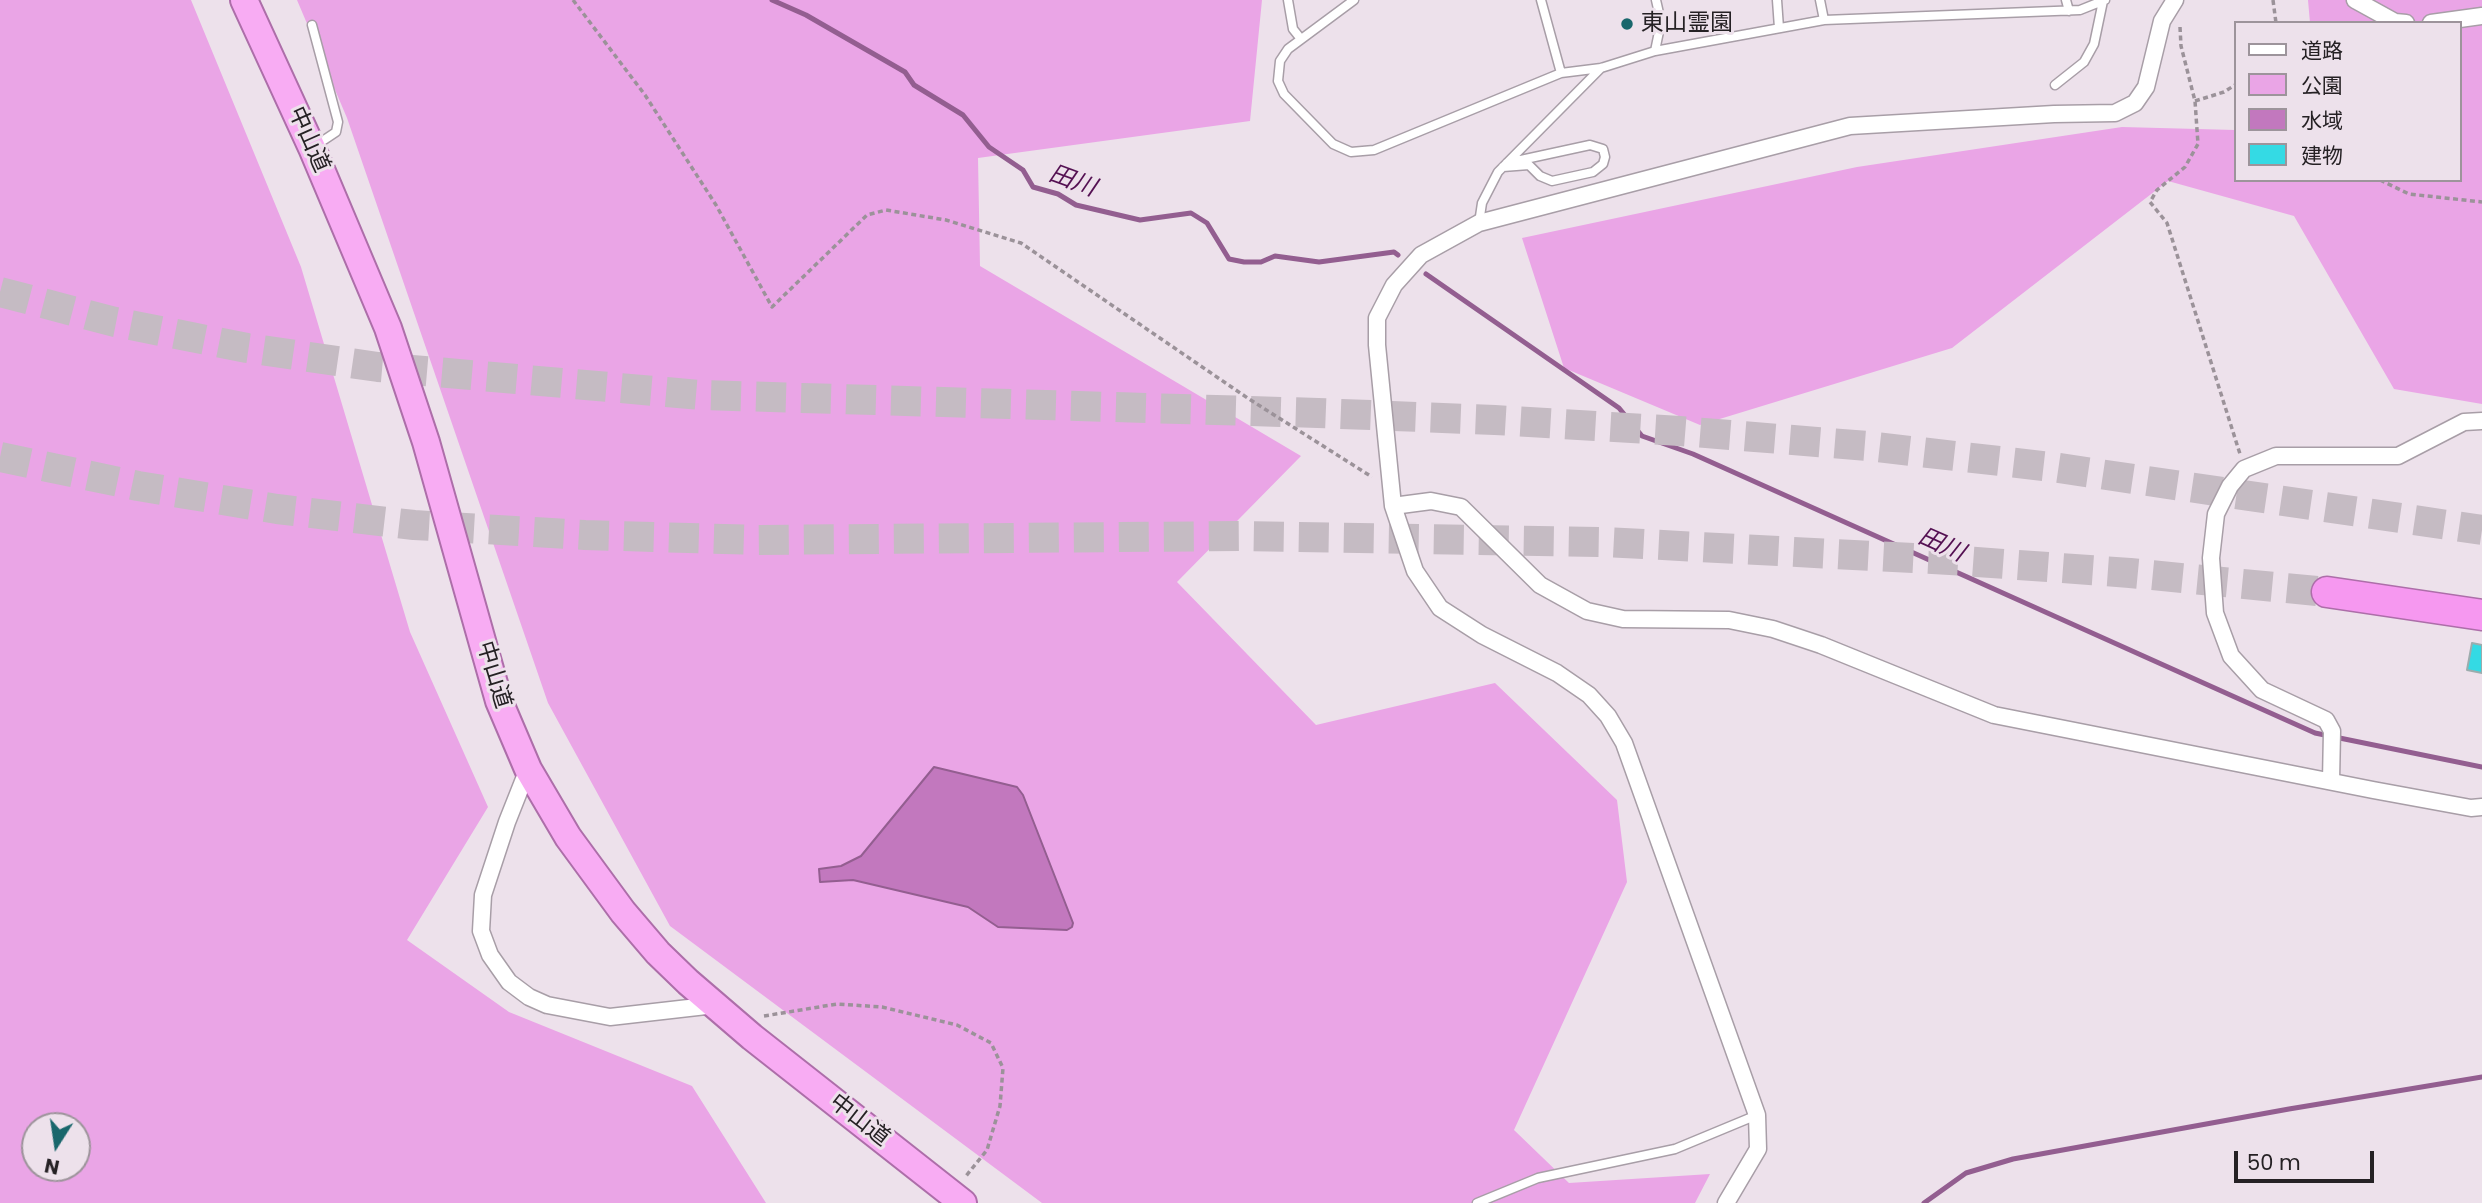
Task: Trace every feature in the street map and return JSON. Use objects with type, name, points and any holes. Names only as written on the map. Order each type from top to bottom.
[{"type":"highway","name":"中山道","points":[[244,0],[312,148],[388,328],[426,442],[499,701],[528,769],[568,837],[622,912],[658,953],[715,1005],[964,1203]]},
{"type":"highway","points":[[2327,592],[2482,615]]},
{"type":"street","points":[[1726,1203],[1758,1149],[1757,1115],[1624,743],[1589,695],[1557,673],[1482,635],[1440,608],[1415,571],[1393,506],[1377,345],[1377,318],[1394,285],[1421,255],[1479,223],[1850,126],[2115,113],[2135,103],[2146,88],[2162,21],[2175,0]]},
{"type":"street","points":[[2355,0],[2393,21]]},
{"type":"street","points":[[2446,21],[2482,16]]},
{"type":"street","points":[[2331,781],[2334,750],[2332,732],[2326,720],[2262,690],[2231,656],[2215,613],[2211,558],[2216,514],[2230,486],[2245,468],[2276,456],[2398,456],[2464,422],[2482,421]]},
{"type":"street","points":[[1393,506],[1431,501],[1461,507],[1540,585],[1587,611],[1623,619],[1729,620],[1773,629],[1994,715],[2471,808],[2482,807]]},
{"type":"street","points":[[528,769],[483,895],[481,931],[490,955],[509,982],[528,998],[547,1005],[610,1017],[715,1005]]},
{"type":"lane","points":[[1288,0],[1293,29],[1301,39]]},
{"type":"lane","points":[[1354,0],[1288,48],[1280,61],[1278,81],[1284,94],[1333,144],[1351,152],[1374,150],[1561,73],[1601,68],[1655,51],[1824,20],[2080,10],[2104,1]]},
{"type":"lane","points":[[1541,0],[1561,73]]},
{"type":"lane","points":[[1655,51],[1661,22],[1656,0]]},
{"type":"lane","points":[[1777,0],[1779,28]]},
{"type":"lane","points":[[1820,0],[1824,20]]},
{"type":"lane","points":[[2066,0],[2069,10]]},
{"type":"lane","points":[[2055,85],[2084,62],[2094,44],[2104,1]]},
{"type":"lane","points":[[312,25],[338,122],[336,132],[312,148]]},
{"type":"lane","points":[[1479,223],[1482,203],[1505,165],[1601,68]]},
{"type":"lane","points":[[1590,145],[1603,149],[1605,157],[1603,164],[1593,172],[1552,181],[1540,176],[1529,165],[1505,165],[1590,145]]},
{"type":"lane","points":[[1477,1203],[1538,1178],[1675,1149],[1757,1115]]},
{"type":"path","points":[[573,0],[645,95],[695,172],[772,307],[867,215],[886,210],[946,220],[1021,243],[1249,399],[1372,476],[1393,506]]},
{"type":"path","points":[[2273,0],[2276,21]]},
{"type":"path","points":[[2179,23],[2181,46],[2195,101],[2197,144],[2185,167],[2157,190],[2150,202],[2167,223],[2245,468]]},
{"type":"path","points":[[2195,101],[2224,92],[2234,86]]},
{"type":"path","points":[[2384,182],[2409,194],[2482,202]]},
{"type":"path","points":[[764,1016],[836,1004],[882,1007],[957,1025],[991,1043],[1003,1068],[1000,1106],[987,1150],[966,1176]]},
{"type":"green space","points":[[0,0],[191,0],[301,267],[410,632],[488,807],[407,940],[509,1012],[692,1086],[766,1203],[0,1203]]},
{"type":"green space","points":[[297,0],[1262,0],[1250,121],[978,158],[980,266],[1301,456],[1177,582],[1316,725],[1495,683],[1617,800],[1627,882],[1514,1130],[1569,1183],[1710,1174],[1695,1203],[1042,1203],[670,926],[548,703],[347,118]]},
{"type":"green space","points":[[2308,0],[2482,0],[2482,404],[2394,389],[2294,216],[2168,181],[1952,348],[1700,425],[1564,368],[1522,238],[1857,167],[2122,127],[2234,130],[2234,182],[2461,182],[2461,21],[2310,21]]},
{"type":"water","points":[[934,767],[1017,787],[1023,795],[1073,923],[1072,927],[1067,930],[998,927],[968,907],[853,880],[820,882],[819,869],[841,866],[861,856]]},
{"type":"building","points":[[2472,643],[2482,645],[2482,673],[2467,670]]},
{"type":"waterway","name":"田川","points":[[772,0],[806,15],[905,72],[914,85],[963,115],[989,147],[1023,170],[1033,187],[1058,194],[1076,205],[1140,220],[1191,213],[1207,223],[1229,259],[1244,262],[1261,262],[1275,256],[1319,262],[1394,252],[1398,255]]},
{"type":"waterway","name":"田川","points":[[1426,274],[1619,408],[1642,436],[1693,454],[2315,733],[2482,767]]},
{"type":"waterway","points":[[1924,1203],[1966,1173],[2013,1159],[2482,1077]]},
{"type":"tunnel","points":[[0,292],[115,322],[247,348],[378,367],[701,395],[1318,413],[1680,431],[1867,446],[2052,467],[2482,530]]},
{"type":"tunnel","points":[[0,457],[138,486],[277,509],[414,525],[585,535],[758,540],[1240,536],[1604,542],[1950,560],[2130,573],[2327,592]]},
{"type":"place","name":"東山霊園","points":[[1627,24]]}]
